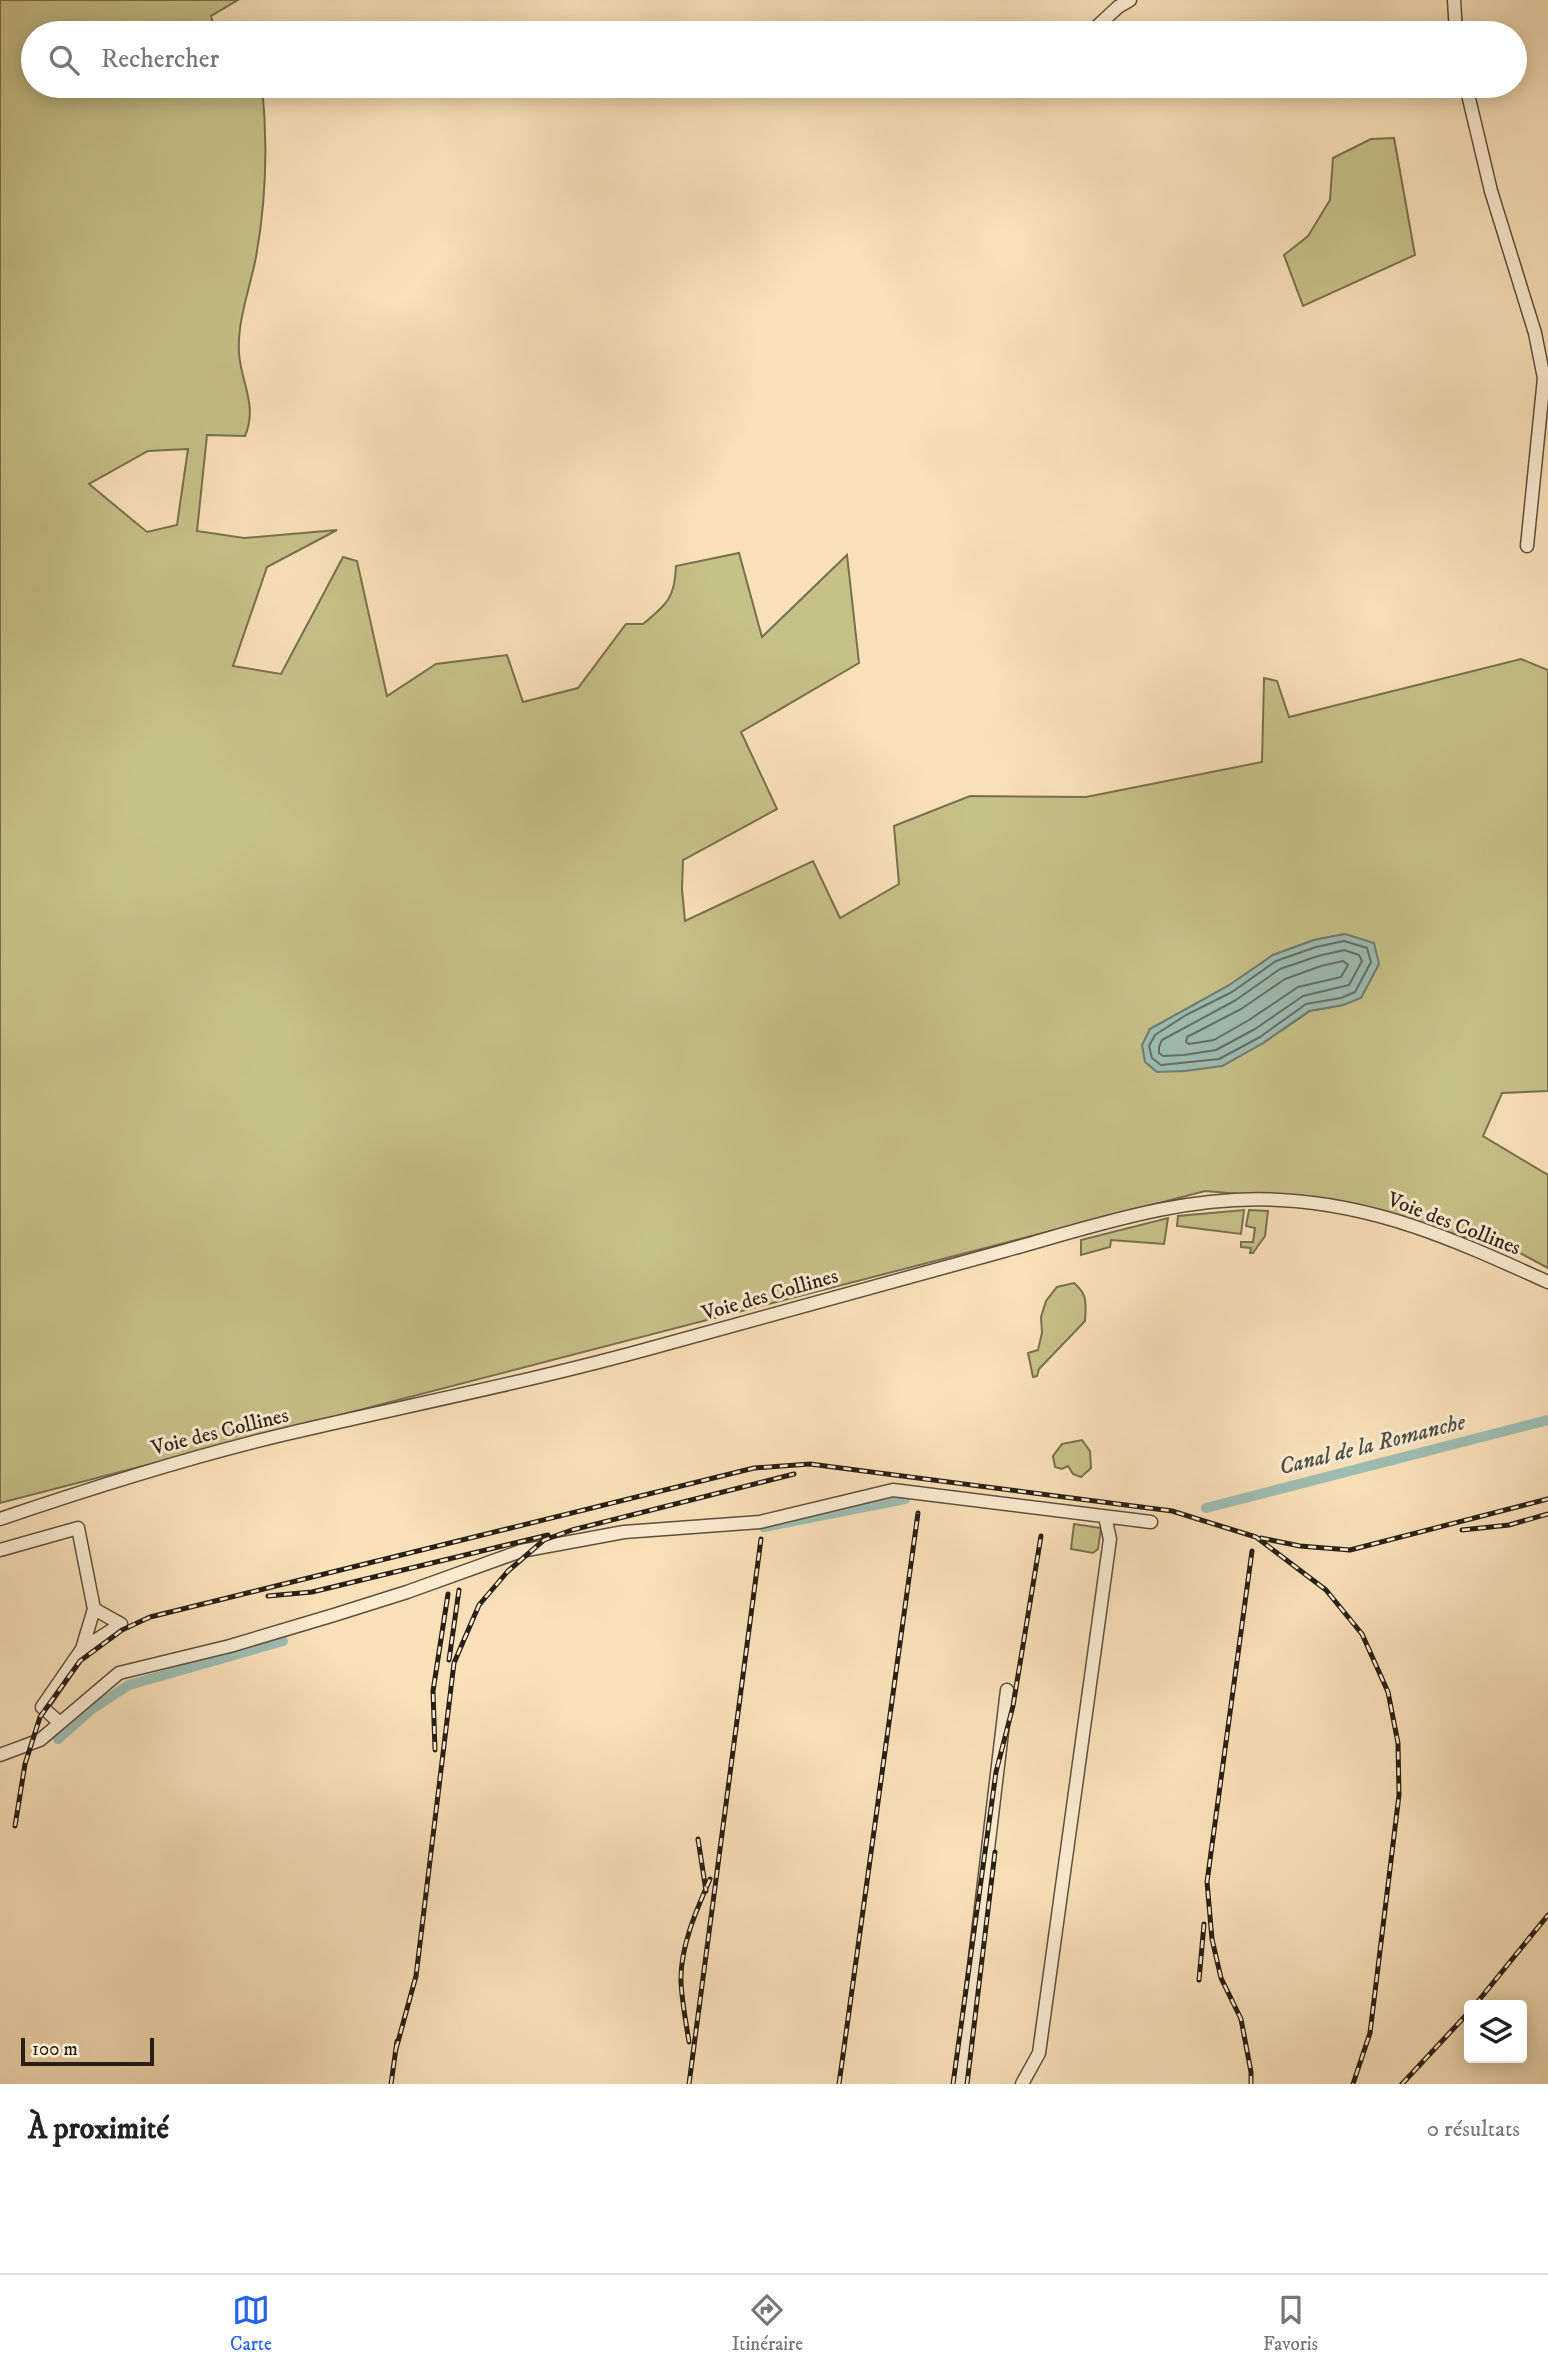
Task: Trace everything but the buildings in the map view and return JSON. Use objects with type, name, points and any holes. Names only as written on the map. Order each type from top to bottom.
[{"type":"street","points":[[1103,21],[1130,0]]},
{"type":"street","points":[[1454,0],[1455,21]]},
{"type":"street","points":[[1469,98],[1490,191],[1535,333],[1544,378],[1527,546]]},
{"type":"street","name":"Voie des Collines","points":[[0,1519],[147,1470],[285,1434],[414,1407],[650,1349],[1126,1218],[1209,1201],[1279,1200],[1356,1208],[1423,1228],[1548,1282]]},
{"type":"street","points":[[0,1755],[40,1740],[119,1673],[230,1646],[395,1596],[521,1551],[624,1532],[760,1522],[893,1490],[1151,1522]]},
{"type":"street","points":[[1022,2084],[1039,2053],[1043,2029],[1110,1539],[1105,1517]]},
{"type":"street","points":[[0,1550],[78,1528],[94,1609],[82,1649],[42,1707],[60,1723]]},
{"type":"street","points":[[82,1649],[121,1624],[94,1609]]},
{"type":"street","points":[[960,2084],[1007,1690]]},
{"type":"shaded area","points":[[0,0],[238,0],[211,16],[212,21],[21,21],[21,98],[263,98],[265,150],[262,215],[239,341],[240,364],[249,404],[249,425],[245,436],[207,435],[197,531],[244,538],[337,530],[267,567],[233,666],[281,674],[343,557],[357,561],[387,696],[436,664],[507,655],[523,702],[578,688],[626,624],[643,624],[664,605],[674,586],[676,566],[739,553],[762,637],[847,555],[859,663],[741,732],[777,809],[683,860],[685,921],[813,861],[840,918],[899,884],[894,826],[970,796],[1086,797],[1262,762],[1264,678],[1277,681],[1289,717],[1521,659],[1548,670],[1548,1091],[1502,1093],[1483,1136],[1548,1175],[1548,1268],[1520,1253],[1381,1213],[1320,1201],[1205,1191],[0,1503]],"holes":[[[188,449],[177,525],[147,532],[89,484],[148,451]],[[1345,934],[1343,1005],[1310,1011],[1263,1043],[1222,1066],[1150,1029],[1228,986],[1273,955],[1314,940]]]},
{"type":"shaded area","points":[[1394,138],[1415,255],[1303,306],[1284,255],[1308,236],[1330,200],[1333,158],[1371,139]]},
{"type":"shaded area","points":[[1244,1210],[1241,1234],[1177,1226],[1178,1216]]},
{"type":"shaded area","points":[[1249,1210],[1268,1211],[1265,1236],[1253,1253],[1250,1253],[1251,1248],[1241,1247],[1241,1242],[1253,1242],[1255,1228],[1246,1226]]},
{"type":"shaded area","points":[[1168,1218],[1164,1244],[1111,1240],[1110,1247],[1081,1255],[1081,1240]]},
{"type":"shaded area","points":[[1074,1283],[1082,1291],[1085,1300],[1085,1321],[1039,1369],[1037,1376],[1033,1377],[1028,1353],[1038,1350],[1042,1333],[1041,1317],[1046,1301],[1057,1287]]},
{"type":"shaded area","points":[[1082,1440],[1090,1451],[1091,1468],[1081,1477],[1073,1474],[1068,1466],[1062,1469],[1055,1467],[1053,1456],[1062,1444]]},
{"type":"shaded area","points":[[1074,1524],[1101,1528],[1098,1549],[1093,1553],[1071,1549]]},
{"type":"water","points":[[1345,934],[1374,943],[1379,964],[1361,998],[1343,1005],[1309,1011],[1263,1043],[1222,1066],[1157,1072],[1145,1062],[1142,1045],[1150,1029],[1228,986],[1273,955],[1314,940]]},
{"type":"waterway","name":"Canal de la Romanche","points":[[1206,1508],[1548,1420]]},
{"type":"waterway","name":"Canal de la Romanche","points":[[764,1527],[905,1499]]},
{"type":"waterway","name":"Canal de la Romanche","points":[[58,1739],[92,1709],[129,1685],[283,1641]]},
{"type":"railway","points":[[15,1826],[25,1764],[40,1717],[80,1661],[122,1630],[150,1617],[754,1468],[810,1464],[1172,1511],[1256,1537],[1326,1590],[1362,1634],[1388,1692],[1398,1743],[1399,1795],[1370,2033],[1353,2084]]},
{"type":"railway","points":[[396,2049],[416,1976],[454,1663],[479,1605],[508,1571],[544,1540],[572,1530],[794,1474]]},
{"type":"railway","points":[[1261,1538],[1300,1546],[1350,1550],[1548,1499]]},
{"type":"railway","points":[[839,2084],[918,1513]]},
{"type":"railway","points":[[1462,1530],[1509,1525],[1548,1514]]},
{"type":"railway","points":[[268,1596],[312,1592],[548,1535]]},
{"type":"railway","points":[[953,2084],[996,1772],[1013,1706],[1041,1536]]},
{"type":"railway","points":[[689,2084],[761,1539]]},
{"type":"railway","points":[[1251,2084],[1241,2019],[1221,1978],[1212,1939],[1207,1882],[1252,1551]]},
{"type":"railway","points":[[449,1660],[459,1590]]},
{"type":"railway","points":[[435,1750],[433,1691],[448,1594]]},
{"type":"railway","points":[[698,1839],[706,1891]]},
{"type":"railway","points":[[967,2084],[995,1852]]},
{"type":"railway","points":[[689,2042],[681,1969],[690,1929],[710,1879]]},
{"type":"railway","points":[[1479,2000],[1548,1915]]},
{"type":"railway","points":[[1199,1980],[1204,1924]]},
{"type":"railway","points":[[1402,2084],[1464,2017]]},
{"type":"railway","points":[[391,2084],[397,2041]]}]
